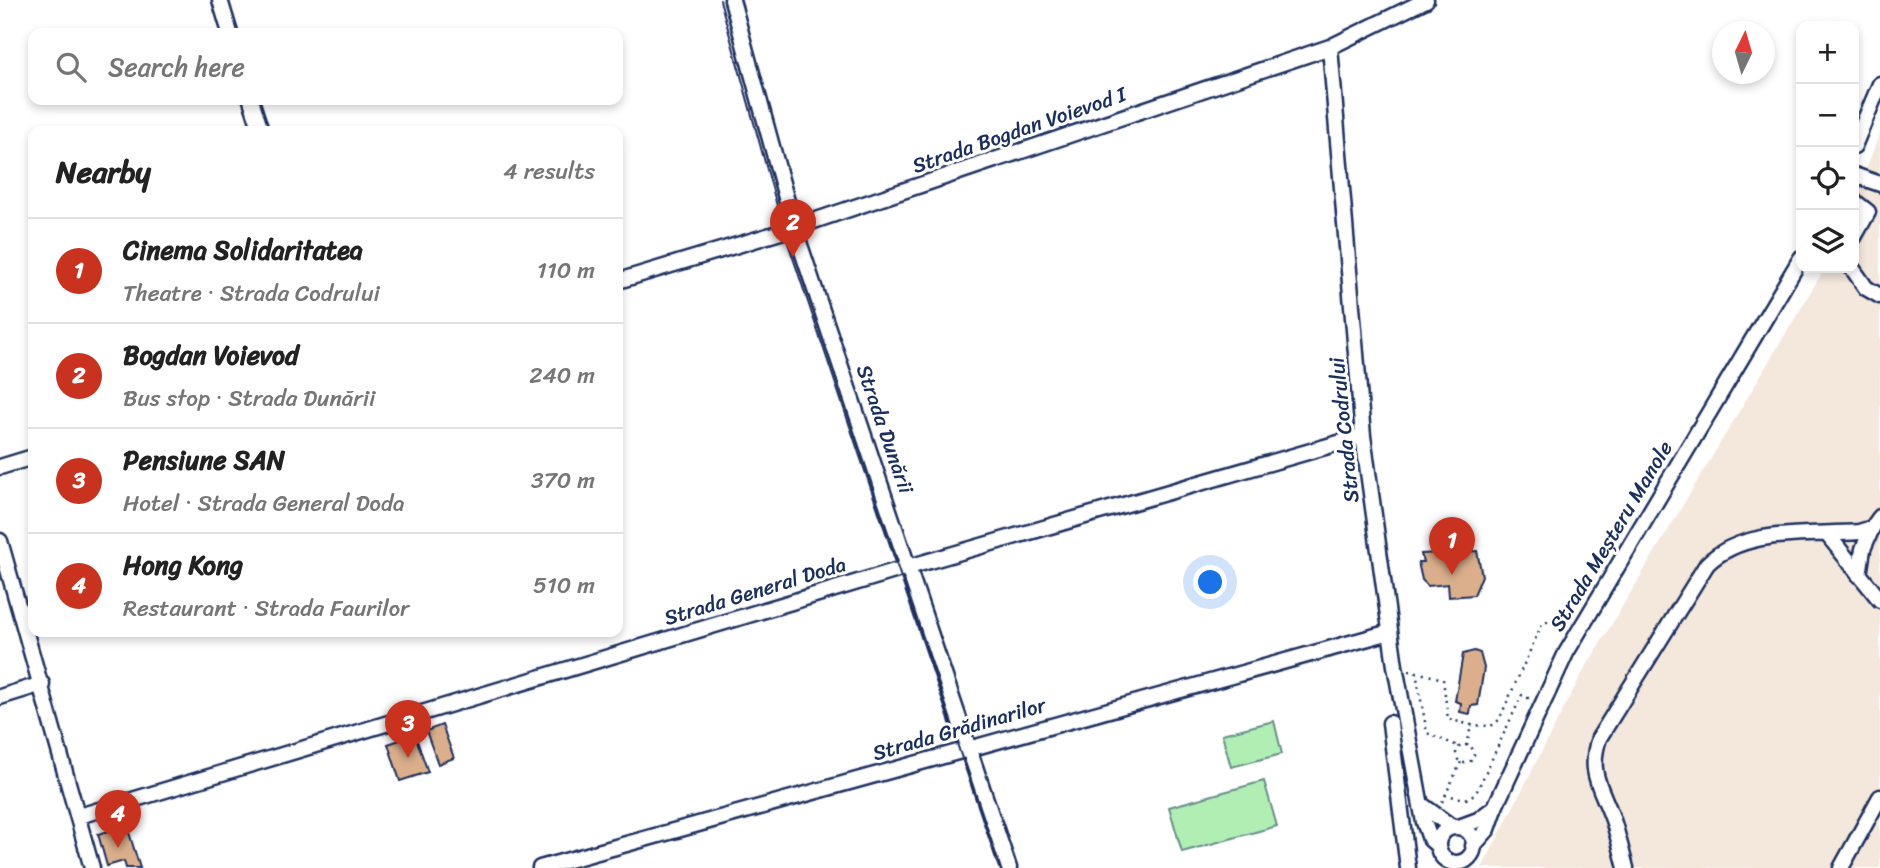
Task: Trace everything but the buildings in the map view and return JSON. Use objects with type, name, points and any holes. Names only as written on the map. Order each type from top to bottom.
[{"type":"street","points":[[220,0],[228,28]]},
{"type":"street","name":"Strada Dunării","points":[[732,0],[794,227],[910,566],[1009,868]]},
{"type":"street","name":"Strada Bogdan Voievod I","points":[[623,279],[794,227],[1330,47],[1426,0]]},
{"type":"street","name":"Strada Codrului","points":[[1330,47],[1363,436],[1395,666],[1427,833],[1439,849]]},
{"type":"street","points":[[1859,134],[1880,84]]},
{"type":"street","points":[[253,105],[259,126]]},
{"type":"street","points":[[1859,177],[1880,184]]},
{"type":"street","points":[[1859,205],[1868,212],[1859,228]]},
{"type":"street","name":"Strada Meșteru Manole","points":[[1473,846],[1488,829],[1495,807],[1542,704],[1580,628],[1796,266]]},
{"type":"street","points":[[1856,273],[1866,288],[1880,296]]},
{"type":"street","name":"Strada General Doda","points":[[79,816],[910,566],[1363,436]]},
{"type":"street","points":[[0,467],[28,459]]},
{"type":"street","points":[[1626,868],[1612,817],[1593,765],[1600,738],[1707,564],[1717,554],[1759,539],[1827,534],[1876,523]]},
{"type":"street","points":[[1859,575],[1863,549],[1876,523]]},
{"type":"street","points":[[1827,534],[1880,600]]},
{"type":"street","points":[[0,541],[28,636]]},
{"type":"street","name":"Strada Grădinarilor","points":[[540,868],[1390,632]]},
{"type":"street","points":[[28,637],[92,868]]},
{"type":"street","points":[[0,697],[42,684]]},
{"type":"street","points":[[1390,723],[1408,868]]},
{"type":"street","points":[[1842,868],[1880,797]]},
{"type":"street","points":[[1399,810],[1422,805],[1435,817],[1470,834],[1473,846],[1463,864],[1449,861],[1439,849]]},
{"type":"street","points":[[1439,868],[1441,834],[1478,820],[1495,807]]},
{"type":"path","points":[[1395,666],[1443,679],[1448,719],[1471,725],[1491,726],[1497,723],[1513,691],[1542,624],[1553,621],[1580,628]]},
{"type":"path","points":[[1416,672],[1427,733],[1460,747],[1467,746],[1473,751],[1473,757],[1467,763],[1461,762],[1456,754],[1460,747]]},
{"type":"path","points":[[1513,691],[1542,704]]},
{"type":"path","points":[[1446,795],[1466,799],[1476,793],[1522,695]]},
{"type":"path","points":[[1467,746],[1471,725]]},
{"type":"path","points":[[1435,817],[1461,762]]},
{"type":"shaded area","points":[[1880,133],[1880,868],[1482,868],[1579,679],[1822,273],[1859,273],[1859,188]]},
{"type":"green space","points":[[1274,721],[1282,754],[1231,767],[1222,734]]},
{"type":"green space","points":[[1264,781],[1277,826],[1182,852],[1169,807]]},
{"type":"tram line","points":[[720,0],[784,231],[999,868]]},
{"type":"place","name":"Bogdan Voievod","points":[[793,257]]},
{"type":"place","name":"Cinema Solidaritatea","points":[[1452,575]]},
{"type":"place","name":"Pensiune SAN","points":[[408,758]]},
{"type":"place","name":"Hong Kong","points":[[118,848]]}]
